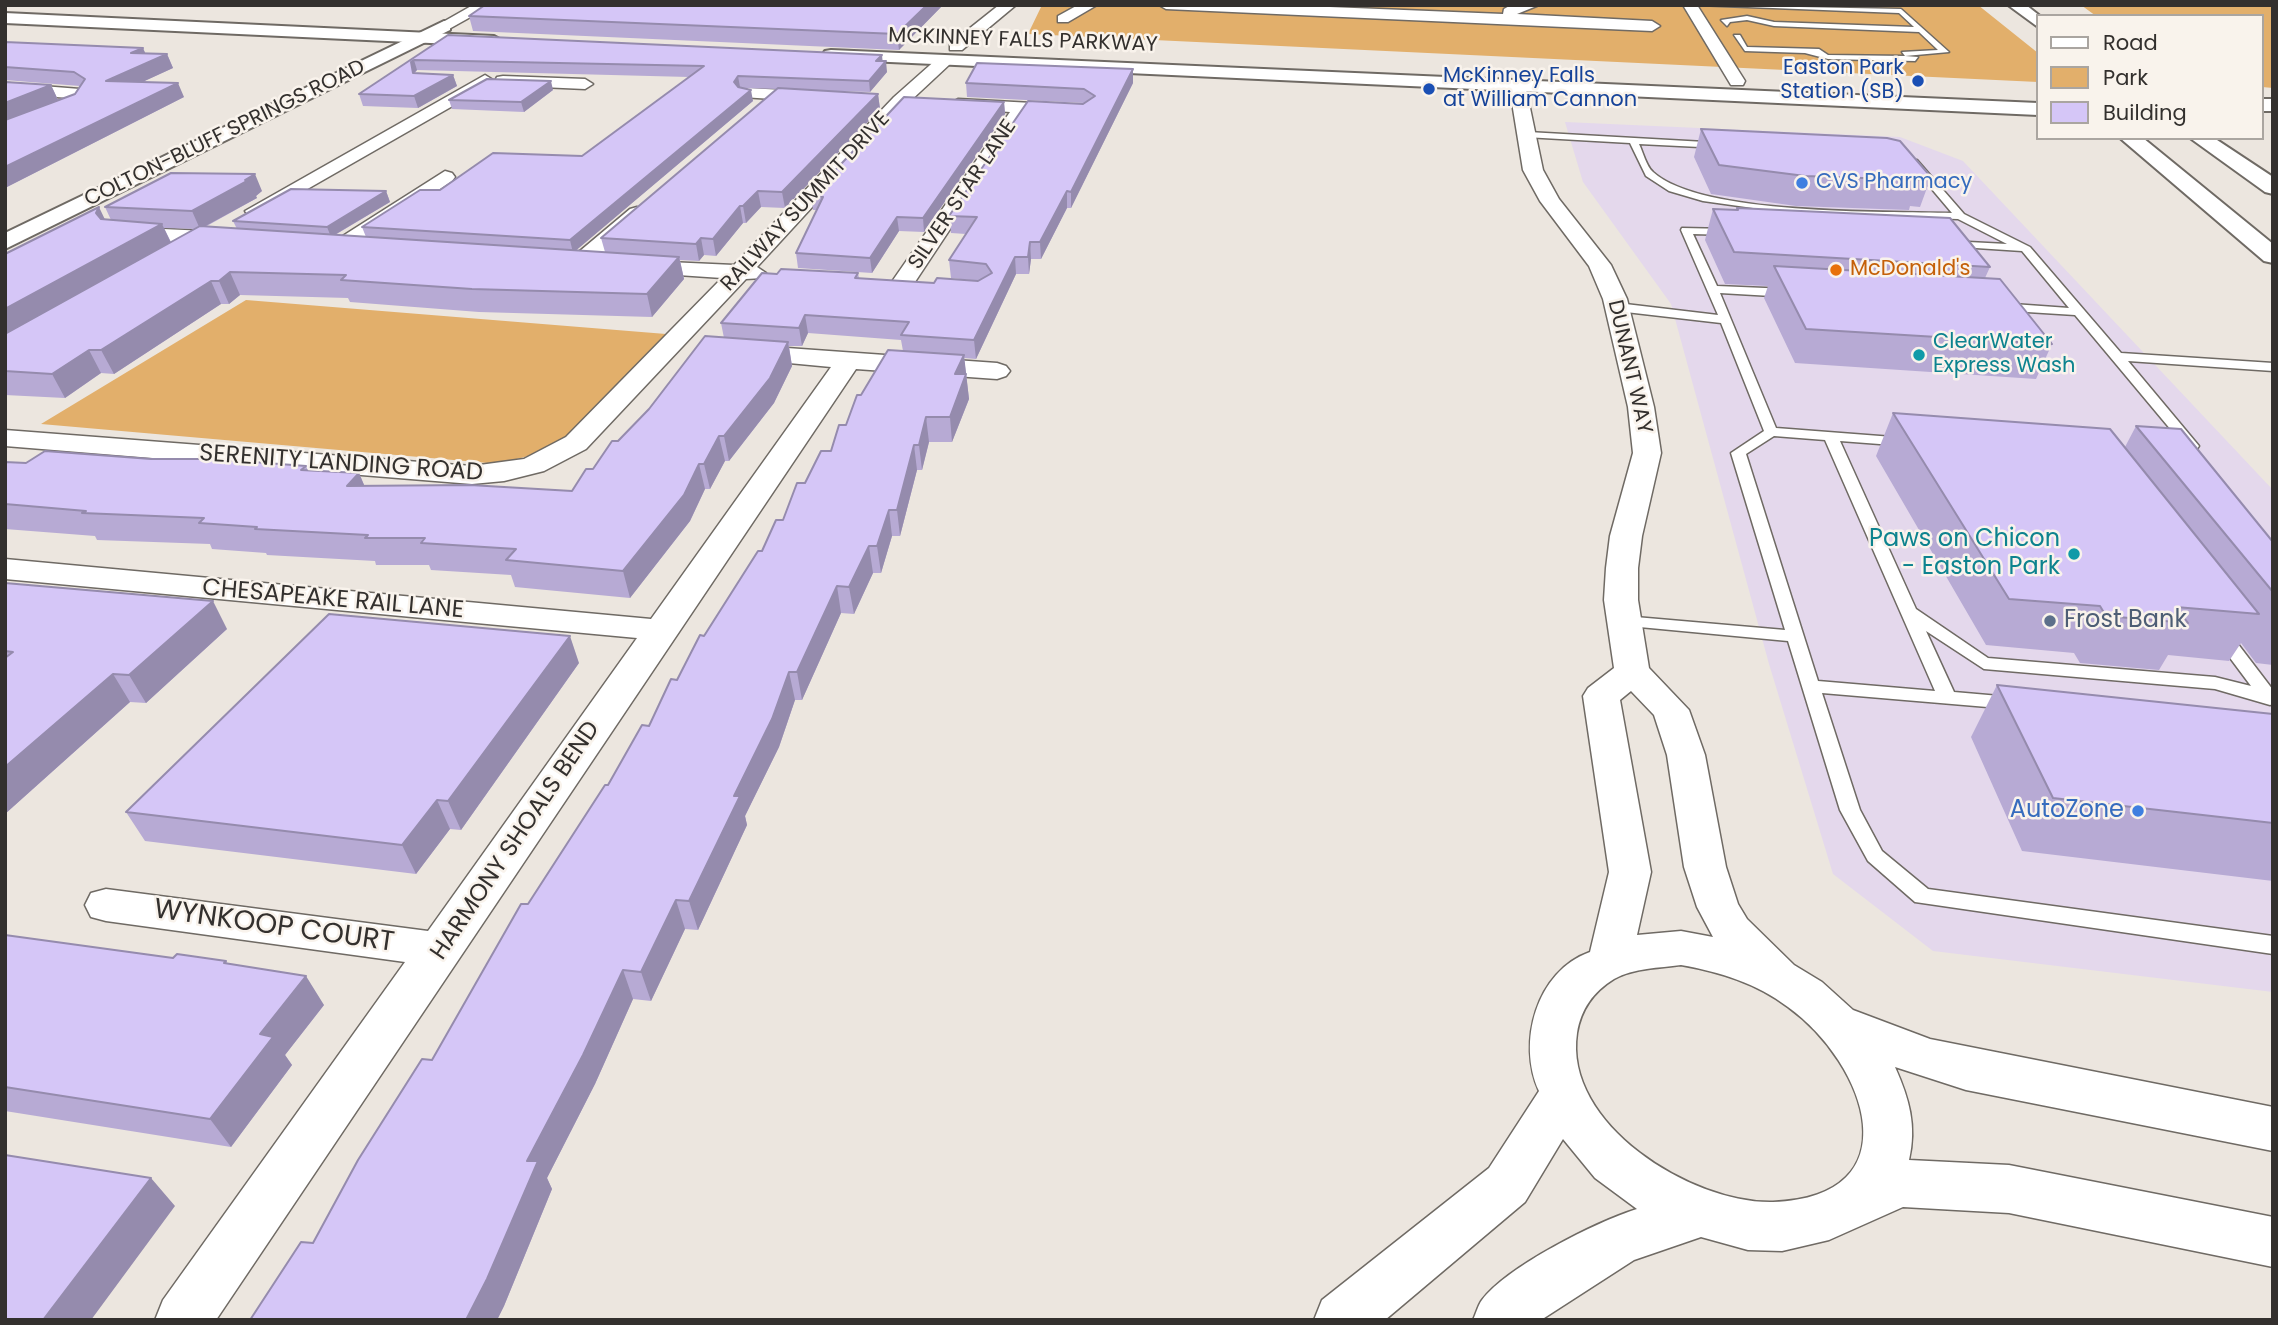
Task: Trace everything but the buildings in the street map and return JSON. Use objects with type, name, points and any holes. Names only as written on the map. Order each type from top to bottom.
[{"type":"main road","points":[[2016,5],[2036,20]]},
{"type":"main road","points":[[5,6],[444,26],[509,35],[420,37],[5,19]]},
{"type":"main road","name":"COLTON-BLUFF SPRINGS ROAD","points":[[5,242],[444,26]]},
{"type":"main road","name":"MCKINNEY FALLS PARKWAY","points":[[821,42],[950,54],[2036,109]]},
{"type":"main road","name":"MCKINNEY FALLS PARKWAY","points":[[806,54],[950,54],[2036,94]]},
{"type":"main road","points":[[2132,140],[2273,256]]},
{"type":"main road","points":[[2203,140],[2273,187]]},
{"type":"street","points":[[444,26],[485,5]]},
{"type":"street","name":"RAILWAY SUMMIT DRIVE","points":[[685,348],[740,272],[890,101],[950,54],[981,24],[1009,5]]},
{"type":"street","points":[[1063,19],[1090,5]]},
{"type":"street","points":[[1166,5],[1261,15],[1453,23],[1512,19],[1648,20],[1662,46]]},
{"type":"street","points":[[1512,19],[1509,12],[1518,7],[1532,5]]},
{"type":"street","points":[[1690,5],[1737,81]]},
{"type":"street","points":[[448,78],[585,85]]},
{"type":"street","points":[[173,258],[485,80]]},
{"type":"street","name":"DUNANT WAY","points":[[1517,84],[1533,170],[1540,185],[1600,265],[1617,307],[1642,407],[1647,453],[1626,536],[1622,568],[1623,621],[1632,672]]},
{"type":"street","points":[[5,88],[80,94],[75,102],[5,131]]},
{"type":"street","points":[[751,103],[775,94],[830,97]]},
{"type":"street","points":[[890,101],[1084,111]]},
{"type":"street","name":"SILVER STAR LANE","points":[[903,283],[1022,108]]},
{"type":"street","points":[[338,246],[445,177]]},
{"type":"street","points":[[582,261],[650,203]]},
{"type":"street","points":[[120,233],[252,241]]},
{"type":"street","points":[[313,244],[379,248]]},
{"type":"street","points":[[555,260],[780,275]]},
{"type":"street","points":[[875,281],[928,285]]},
{"type":"street","name":"SERENITY LANDING ROAD","points":[[5,438],[492,475],[523,470],[569,451],[685,348]]},
{"type":"street","points":[[726,351],[997,371]]},
{"type":"street","name":"HARMONY SHOALS BEND","points":[[183,1320],[848,361]]},
{"type":"street","points":[[15,469],[54,443]]},
{"type":"street","name":"CHESAPEAKE RAIL LANE","points":[[5,569],[660,630]]},
{"type":"street","points":[[1610,959],[1630,873],[1601,696],[1632,672],[1671,710],[1686,755],[1705,867],[1718,907],[1732,931],[1778,977]]},
{"type":"street","name":"WYNKOOP COURT","points":[[106,905],[442,950]]},
{"type":"street","points":[[2273,1129],[1966,1069],[1925,1058],[1859,1034],[1840,1024],[1801,991],[1778,977],[1713,953],[1681,948],[1650,949],[1610,959],[1574,983],[1559,1006],[1552,1033],[1553,1053],[1563,1096],[1602,1152],[1631,1176],[1664,1197],[1700,1213],[1737,1224],[1773,1227],[1807,1224],[1837,1214],[1861,1198],[1903,1182],[2009,1189],[2273,1242]]},
{"type":"street","points":[[1840,1024],[1877,1075],[1886,1102],[1890,1129],[1888,1155],[1877,1178],[1861,1198]]},
{"type":"street","points":[[1342,1320],[1507,1185],[1563,1096]]},
{"type":"street","points":[[1501,1320],[1530,1293],[1619,1240],[1700,1213]]},
{"type":"lane","points":[[1700,5],[1901,11],[1945,52],[1905,54]]},
{"type":"lane","points":[[1738,6],[1747,18]]},
{"type":"lane","points":[[1727,24],[1725,20],[1747,18],[1774,24],[1921,30]]},
{"type":"lane","points":[[1737,37],[1745,49],[1826,51]]},
{"type":"lane","points":[[1807,51],[1828,57],[1912,60],[1924,55]]},
{"type":"lane","points":[[1528,135],[1727,145]]},
{"type":"lane","points":[[1633,140],[1648,173],[1695,197],[1780,208],[1960,215]]},
{"type":"lane","points":[[1900,156],[1916,163],[1960,215],[2026,248],[2197,453]]},
{"type":"lane","points":[[1740,233],[1686,230],[1771,432]]},
{"type":"lane","points":[[1939,244],[2026,248]]},
{"type":"lane","points":[[1952,244],[1961,255]]},
{"type":"lane","points":[[1712,289],[1809,295]]},
{"type":"lane","points":[[1994,303],[2080,312]]},
{"type":"lane","points":[[1617,307],[1726,320]]},
{"type":"lane","points":[[2117,356],[2273,367]]},
{"type":"lane","points":[[1926,444],[1771,432],[1738,453],[1850,810],[1875,856],[1922,896],[2273,945]]},
{"type":"lane","points":[[1831,437],[1947,698]]},
{"type":"lane","points":[[1908,611],[1984,663],[2215,683],[2270,700]]},
{"type":"lane","points":[[2210,619],[2270,700]]},
{"type":"lane","points":[[1623,621],[1796,636]]},
{"type":"lane","points":[[1811,686],[2028,705]]},
{"type":"shaded area","points":[[1565,122],[1900,137],[1963,161],[2273,490],[2273,992],[1933,951],[1833,874],[1769,664],[1671,304],[1583,182]]},
{"type":"green space","points":[[1042,5],[1978,5],[2036,51],[2036,82],[1028,34]]},
{"type":"green space","points":[[2081,5],[2273,5],[2273,88],[2264,87],[2264,14],[2093,14]]},
{"type":"green space","points":[[246,300],[666,334],[577,429],[555,445],[508,461],[488,463],[41,424]]},
{"type":"place","name":"Easton Park Station (SB)","points":[[1918,81]]},
{"type":"place","name":"McKinney Falls at William Cannon","points":[[1429,89]]},
{"type":"place","name":"CVS Pharmacy","points":[[1802,183]]},
{"type":"place","name":"McDonald's","points":[[1836,270]]},
{"type":"place","name":"ClearWater Express Wash","points":[[1919,355]]},
{"type":"place","name":"Paws on Chicon - Easton Park","points":[[2074,554]]},
{"type":"place","name":"Frost Bank","points":[[2050,621]]},
{"type":"place","name":"AutoZone","points":[[2138,811]]}]
